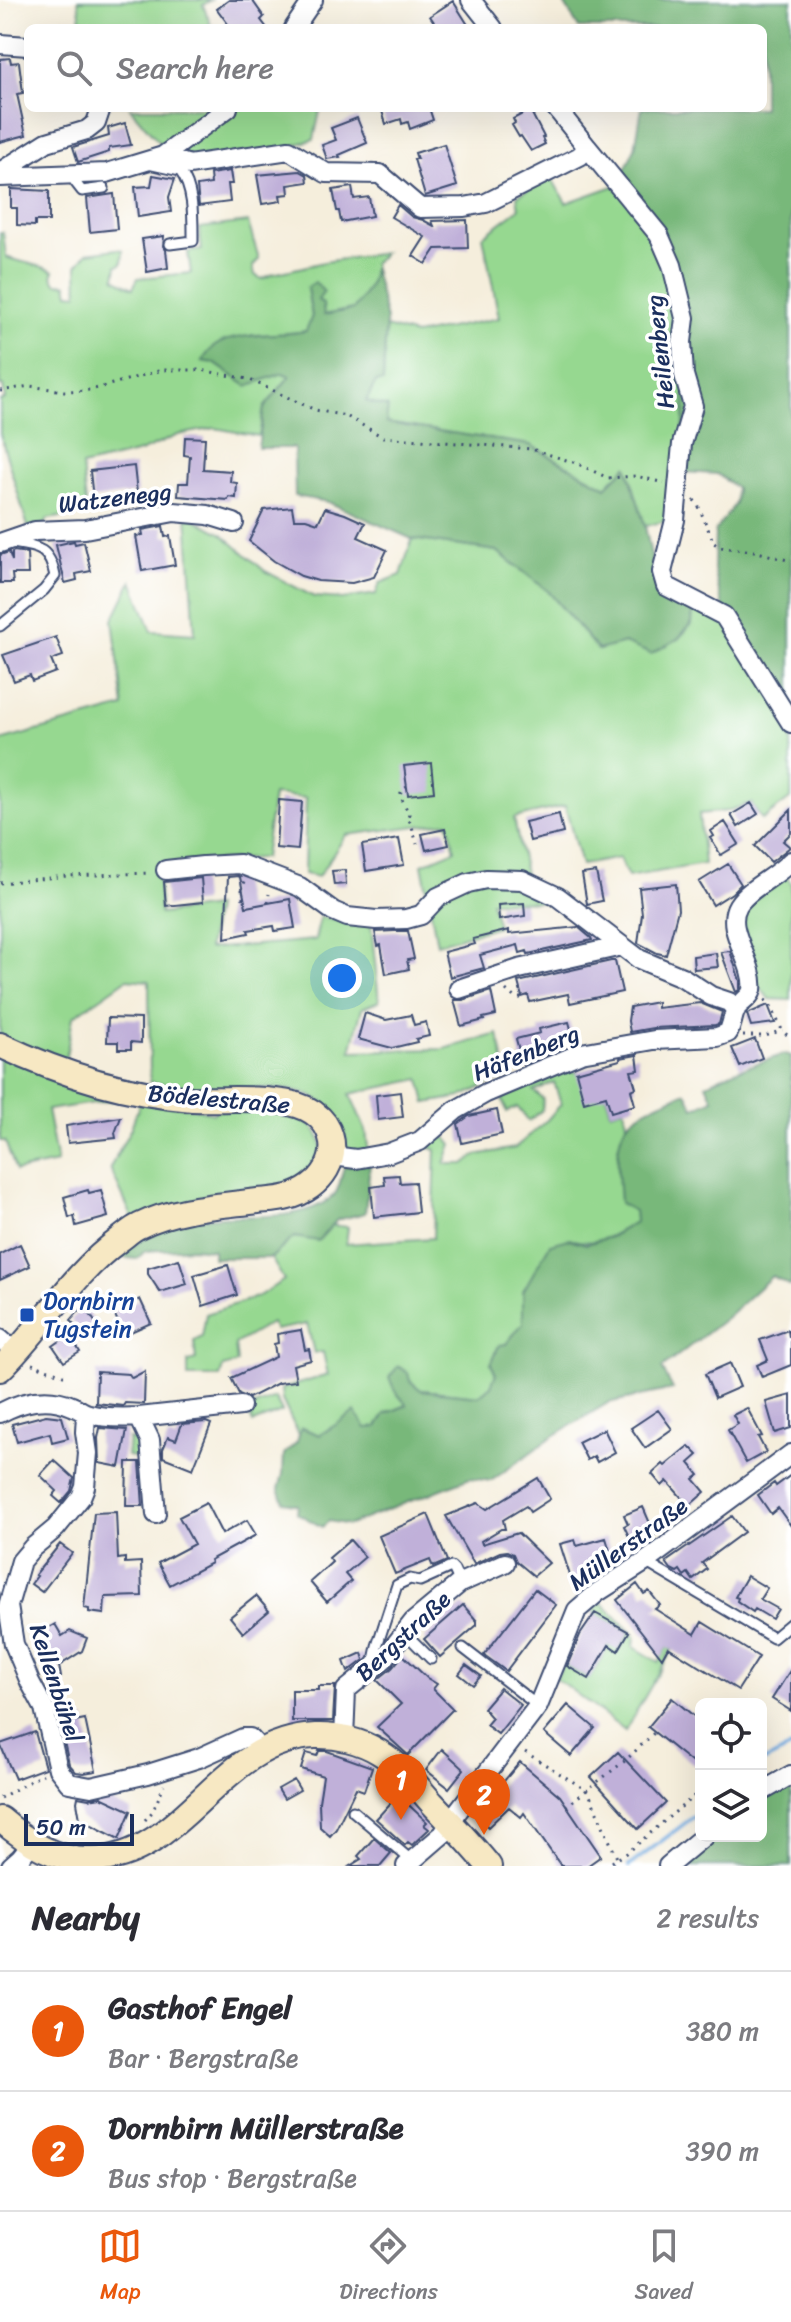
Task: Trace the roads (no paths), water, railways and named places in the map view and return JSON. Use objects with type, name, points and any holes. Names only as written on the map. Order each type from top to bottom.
[{"type":"main road","name":"Bödelestraße","points":[[0,1045],[53,1069],[125,1090],[193,1099],[296,1104],[323,1121],[330,1135],[333,1156]]},
{"type":"main road","points":[[10,1355],[97,1256],[138,1226],[182,1211],[290,1197],[312,1186],[326,1172],[333,1156]]},
{"type":"main road","points":[[0,1819],[21,1858],[54,1854],[79,1860],[110,1858],[136,1851],[165,1832],[223,1778],[261,1750],[301,1737],[323,1736],[370,1747],[389,1758],[451,1821],[489,1866]]},
{"type":"street","points":[[297,24],[313,0]]},
{"type":"street","points":[[471,0],[490,24]]},
{"type":"street","points":[[0,44],[24,46]]},
{"type":"street","points":[[0,174],[47,142],[87,130],[96,123],[100,112]]},
{"type":"street","points":[[0,174],[107,173],[163,156],[223,112]]},
{"type":"street","name":"Heilenberg","points":[[559,112],[659,235],[672,265],[685,318],[682,342],[684,375],[693,406],[682,444],[675,520],[662,572],[666,586],[724,616],[791,723]]},
{"type":"street","points":[[163,156],[189,165],[289,150],[326,173],[380,174],[420,208],[486,203],[580,156],[587,147]]},
{"type":"street","name":"Watzenegg","points":[[1,543],[35,531],[85,529],[174,512],[208,515],[234,523]]},
{"type":"street","points":[[166,870],[240,864],[300,887],[333,911],[347,917],[376,920],[421,915],[438,897],[468,883],[486,879],[522,880],[558,897],[650,966],[682,977],[711,996],[729,1002],[736,1010],[752,990],[743,948],[736,934],[736,908],[744,898],[791,861]]},
{"type":"street","points":[[459,989],[519,969],[622,946]]},
{"type":"street","name":"Häfenberg","points":[[333,1156],[356,1159],[389,1153],[420,1141],[456,1110],[486,1093],[581,1053],[654,1040],[717,1037],[728,1033],[736,1010]]},
{"type":"street","points":[[0,1413],[21,1402],[50,1400],[71,1405],[86,1414],[119,1418],[241,1406]]},
{"type":"street","name":"Kellenbühel","points":[[86,1414],[87,1477],[81,1497],[56,1528],[21,1561],[8,1606],[14,1644],[44,1708],[58,1769],[69,1783],[91,1787],[171,1768],[243,1738],[256,1741],[261,1750]]},
{"type":"street","points":[[139,1417],[150,1440],[156,1514]]},
{"type":"street","name":"Müllerstraße","points":[[409,1864],[435,1843],[538,1706],[577,1610],[791,1454]]},
{"type":"street","name":"Bergstraße","points":[[344,1739],[346,1690],[384,1659],[413,1622],[460,1583],[505,1563]]},
{"type":"street","points":[[767,1789],[791,1775]]},
{"type":"street","points":[[668,1866],[697,1842]]},
{"type":"lane","points":[[143,162],[180,171],[187,181],[193,241],[170,244]]},
{"type":"lane","points":[[75,174],[75,182],[82,191],[104,188]]},
{"type":"lane","name":"Watzenegg","points":[[0,626],[44,590],[55,576],[47,553],[37,547],[1,543]]},
{"type":"lane","points":[[645,1562],[773,1638],[791,1623]]},
{"type":"lane","points":[[372,1667],[397,1585],[410,1579],[420,1581],[451,1567],[460,1583]]},
{"type":"lane","points":[[405,1633],[431,1659]]},
{"type":"lane","points":[[463,1648],[538,1706]]},
{"type":"lane","points":[[353,1811],[409,1864]]},
{"type":"waterway","points":[[767,1760],[791,1748]]},
{"type":"waterway","points":[[629,1866],[695,1816]]},
{"type":"place","name":"Dornbirn Tugstein","points":[[27,1315]]},
{"type":"place","name":"Gasthof Engel","points":[[401,1820]]},
{"type":"place","name":"Dornbirn Müllerstraße","points":[[484,1835]]}]
